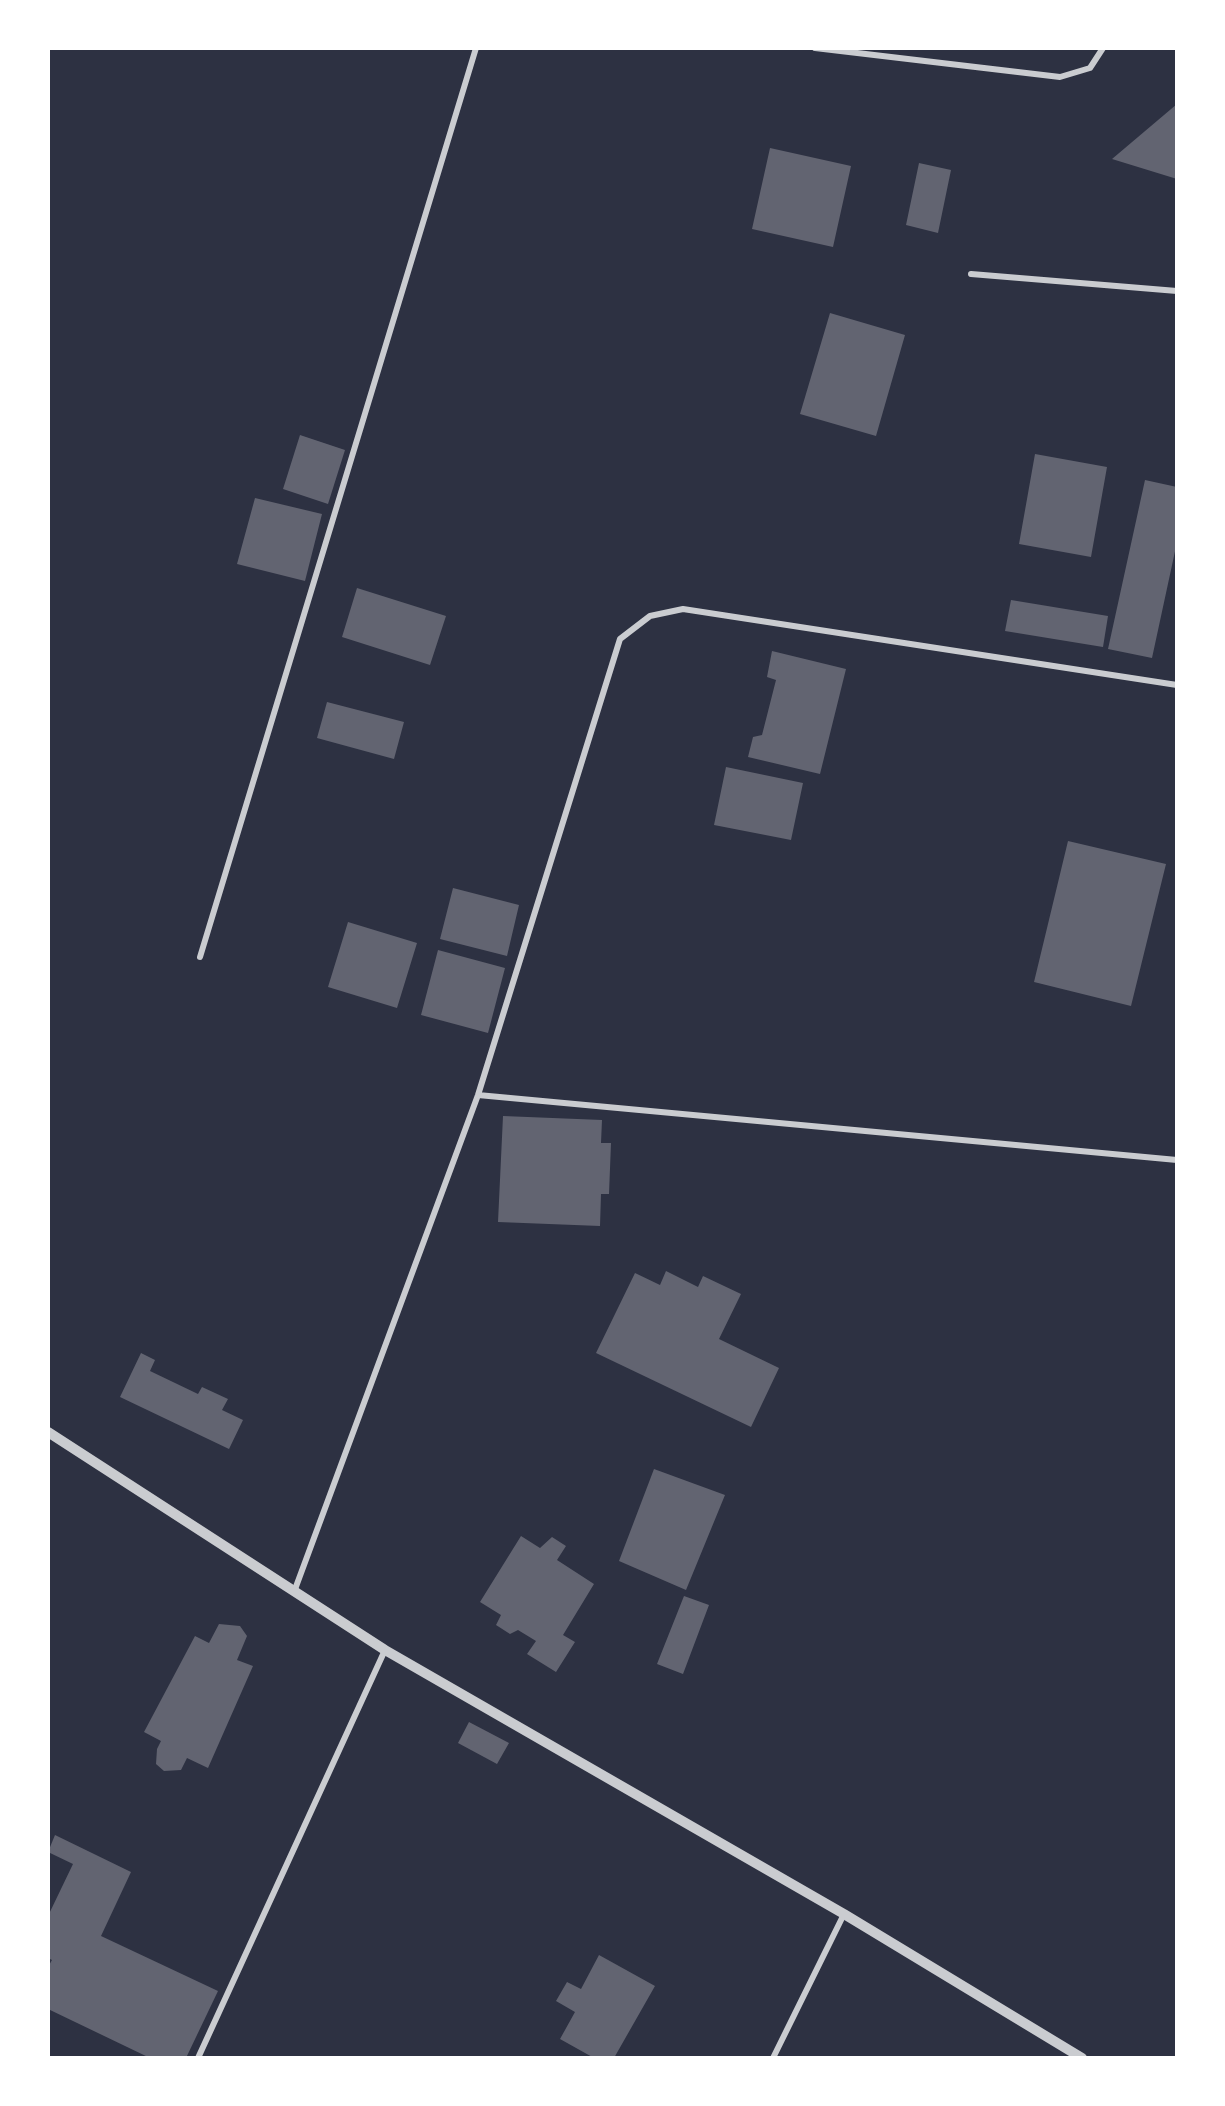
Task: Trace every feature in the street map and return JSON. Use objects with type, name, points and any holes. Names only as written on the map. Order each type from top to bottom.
[{"type":"street","points":[[200,957],[476,48]]},
{"type":"street","points":[[815,48],[1060,77],[1090,68],[1103,48]]},
{"type":"street","points":[[971,274],[1177,291]]},
{"type":"street","points":[[294,1592],[478,1095],[620,639],[650,616],[683,609],[1177,685]]},
{"type":"street","points":[[478,1095],[1177,1160]]},
{"type":"street","points":[[48,1432],[385,1650],[844,1914],[1082,2058]]},
{"type":"street","points":[[198,2058],[385,1650]]},
{"type":"street","points":[[773,2058],[844,1914]]},
{"type":"building","points":[[1177,104],[1177,179],[1112,159]]},
{"type":"building","points":[[770,148],[851,166],[833,247],[752,229]]},
{"type":"building","points":[[919,163],[951,170],[938,233],[906,225]]},
{"type":"building","points":[[830,313],[905,335],[876,436],[800,414]]},
{"type":"building","points":[[300,435],[345,450],[328,504],[283,489]]},
{"type":"building","points":[[1035,454],[1107,467],[1091,557],[1019,544]]},
{"type":"building","points":[[1145,480],[1177,487],[1177,542],[1152,658],[1108,649]]},
{"type":"building","points":[[255,498],[322,514],[305,581],[237,564]]},
{"type":"building","points":[[357,588],[446,616],[430,665],[342,637]]},
{"type":"building","points":[[1011,600],[1108,616],[1103,647],[1005,631]]},
{"type":"building","points":[[772,651],[846,669],[820,774],[748,757],[753,737],[762,735],[776,680],[767,677]]},
{"type":"building","points":[[327,702],[404,722],[394,759],[317,738]]},
{"type":"building","points":[[726,767],[803,783],[791,840],[714,825]]},
{"type":"building","points":[[1068,841],[1166,864],[1131,1006],[1034,982]]},
{"type":"building","points":[[453,888],[519,905],[507,956],[440,939]]},
{"type":"building","points":[[348,922],[417,943],[397,1008],[328,987]]},
{"type":"building","points":[[438,950],[505,968],[488,1033],[421,1015]]},
{"type":"building","points":[[503,1116],[602,1120],[601,1143],[611,1143],[609,1194],[601,1194],[600,1226],[498,1222]]},
{"type":"building","points":[[666,1271],[698,1287],[703,1276],[741,1294],[719,1339],[779,1368],[751,1427],[596,1353],[635,1273],[660,1285]]},
{"type":"building","points":[[141,1353],[155,1360],[150,1371],[198,1394],[202,1387],[228,1399],[222,1410],[243,1420],[229,1449],[120,1397]]},
{"type":"building","points":[[654,1469],[725,1495],[686,1590],[619,1561]]},
{"type":"building","points":[[521,1536],[540,1548],[552,1537],[566,1546],[557,1560],[594,1584],[563,1635],[575,1642],[556,1672],[527,1654],[536,1641],[518,1630],[510,1634],[496,1625],[501,1615],[480,1602]]},
{"type":"building","points":[[684,1596],[709,1605],[683,1674],[657,1664]]},
{"type":"building","points":[[219,1624],[240,1626],[247,1636],[237,1660],[253,1666],[208,1768],[187,1758],[181,1770],[164,1771],[156,1764],[157,1749],[161,1741],[144,1732],[195,1636],[209,1643]]},
{"type":"building","points":[[469,1722],[509,1743],[497,1764],[458,1743]]},
{"type":"building","points":[[55,1835],[131,1872],[101,1936],[218,1991],[186,2058],[150,2058],[48,2009],[48,1967],[52,1960],[48,1958],[48,1916],[73,1864],[48,1852]]},
{"type":"building","points":[[599,1955],[655,1986],[614,2058],[594,2058],[560,2039],[575,2012],[556,2001],[567,1982],[581,1989]]}]
